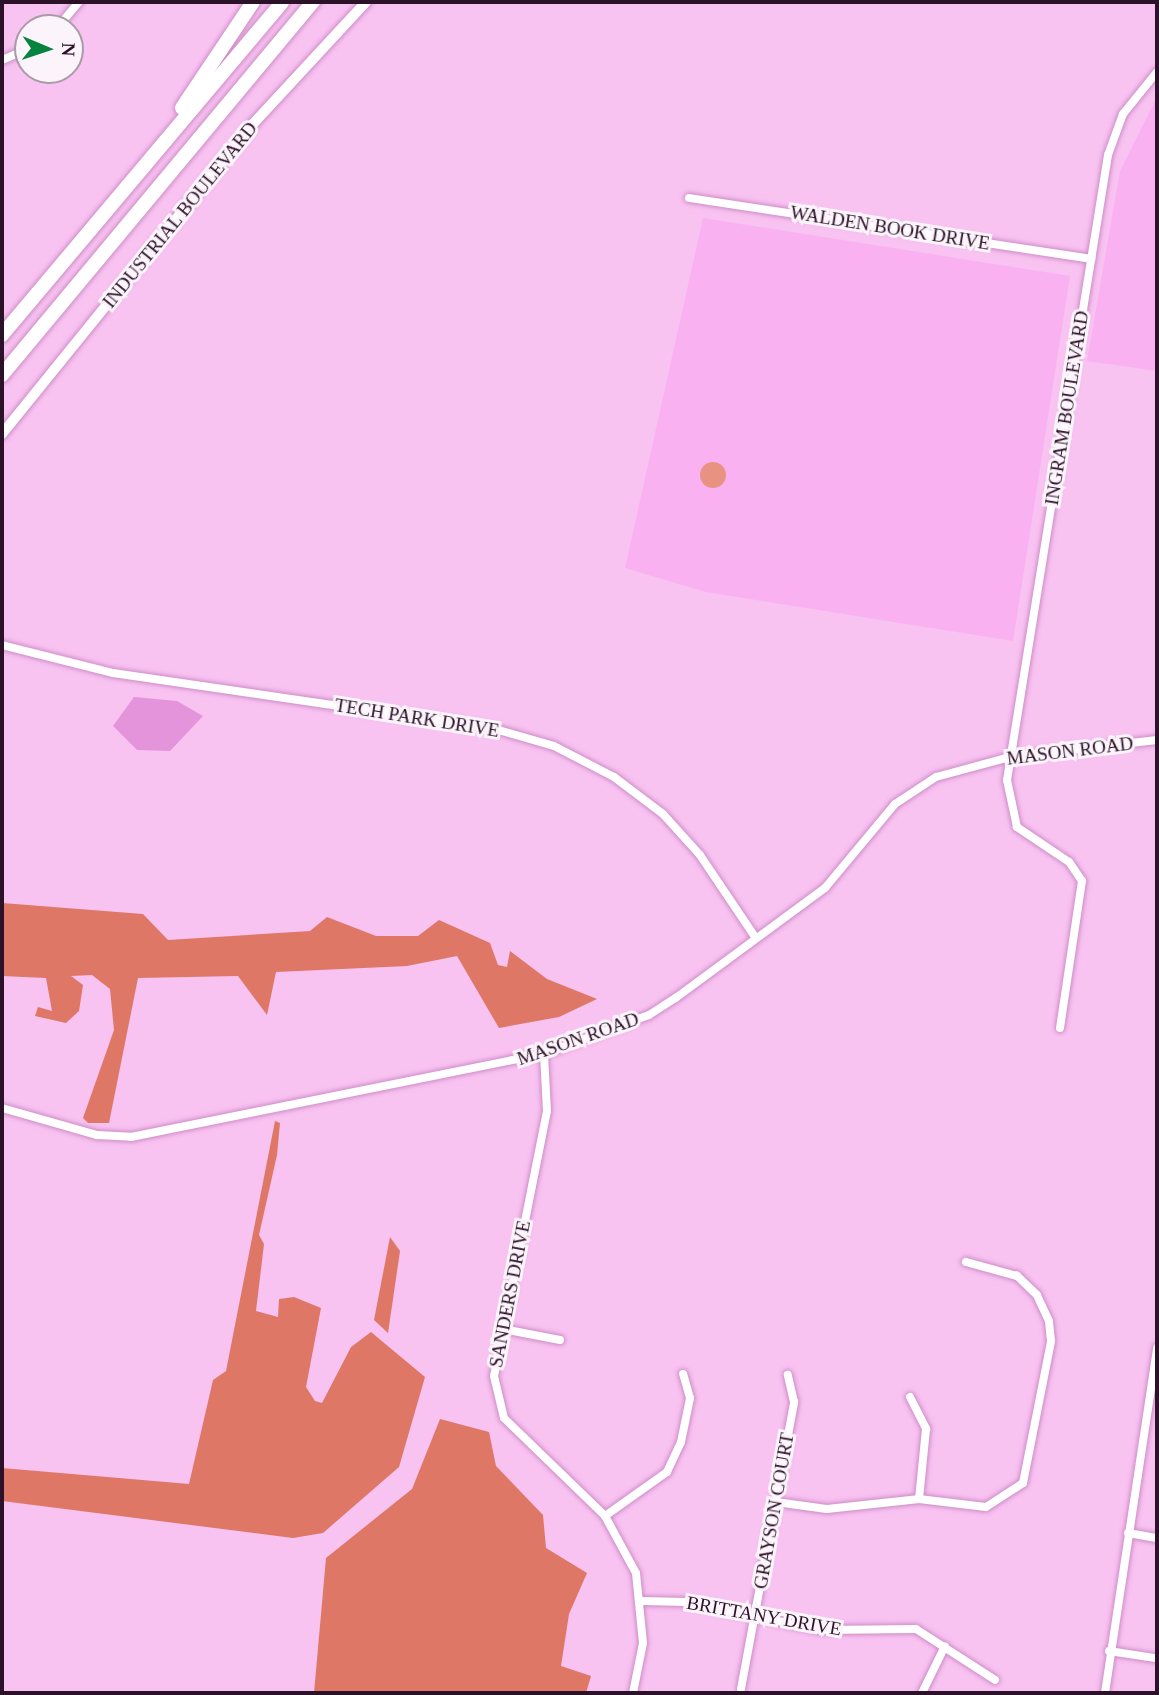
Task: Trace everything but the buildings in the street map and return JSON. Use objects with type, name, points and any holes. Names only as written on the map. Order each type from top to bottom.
[{"type":"highway","points":[[134,177],[253,2]]},
{"type":"highway","points":[[2,335],[282,2]]},
{"type":"highway","points":[[2,375],[313,2]]},
{"type":"highway","points":[[294,25],[320,2]]},
{"type":"street","name":"INDUSTRIAL BOULEVARD","points":[[2,434],[252,125],[366,2]]},
{"type":"street","name":"INGRAM BOULEVARD","points":[[1060,1028],[1082,881],[1069,862],[1017,827],[1007,797],[1010,757],[1114,132],[1157,72]]},
{"type":"street","name":"WALDEN BOOK DRIVE","points":[[689,198],[1091,259]]},
{"type":"street","name":"TECH PARK DRIVE","points":[[2,645],[113,673],[461,723],[554,746],[614,777],[672,823],[755,937]]},
{"type":"street","name":"MASON ROAD","points":[[2,1108],[97,1135],[131,1137],[544,1054],[649,1015],[825,888],[913,790],[954,770],[1010,757],[1157,740]]},
{"type":"street","name":"SANDERS DRIVE","points":[[544,1054],[547,1111],[494,1377],[504,1418],[605,1516],[636,1573],[643,1601],[633,1693]]},
{"type":"street","points":[[776,1502],[827,1509],[919,1499],[986,1507],[1011,1497],[1029,1472],[1049,1321],[1037,1295],[1017,1276],[966,1262]]},
{"type":"street","points":[[503,1329],[559,1340]]},
{"type":"street","points":[[1105,1693],[1109,1651],[1157,1348]]},
{"type":"street","points":[[605,1516],[667,1472],[681,1442],[690,1398],[683,1374]]},
{"type":"street","name":"GRAYSON COURT","points":[[741,1689],[794,1402],[788,1375]]},
{"type":"street","points":[[910,1397],[926,1429],[919,1499]]},
{"type":"street","points":[[1128,1534],[1157,1538]]},
{"type":"street","name":"BRITTANY DRIVE","points":[[643,1601],[686,1602],[836,1631],[898,1626],[945,1646],[995,1680]]},
{"type":"street","points":[[922,1693],[945,1646]]},
{"type":"street","points":[[1109,1651],[1155,1658]]},
{"type":"shaded area","points":[[1157,97],[1157,371],[1087,361],[1120,171]]},
{"type":"shaded area","points":[[703,218],[1070,276],[1013,641],[706,592],[625,568]]},
{"type":"shaded area","points":[[713,462],[722,466],[726,475],[722,484],[713,488],[704,484],[700,475],[704,466]]},
{"type":"shaded area","points":[[134,697],[177,701],[203,716],[170,751],[137,750],[113,726]]},
{"type":"shaded area","points":[[2,903],[143,914],[168,940],[310,931],[327,917],[376,936],[418,936],[439,920],[490,943],[498,965],[507,967],[510,951],[547,979],[597,999],[559,1017],[499,1028],[457,956],[407,966],[276,972],[267,1015],[238,976],[138,978],[109,1123],[88,1123],[83,1118],[114,1030],[110,989],[92,975],[71,976],[83,985],[79,1011],[66,1023],[35,1016],[38,1007],[52,1011],[46,978],[2,976]]},
{"type":"shaded area","points":[[275,1121],[280,1123],[277,1155],[259,1235],[264,1244],[256,1311],[278,1317],[279,1299],[294,1297],[321,1308],[306,1387],[315,1401],[322,1403],[351,1347],[371,1332],[425,1377],[399,1467],[323,1533],[293,1538],[2,1501],[2,1468],[189,1484],[213,1380],[226,1371]]},
{"type":"shaded area","points":[[390,1237],[400,1251],[388,1333],[374,1320]]},
{"type":"shaded area","points":[[440,1419],[489,1432],[496,1466],[543,1515],[546,1548],[587,1573],[569,1614],[561,1666],[591,1676],[586,1693],[314,1693],[326,1558],[412,1489]]}]
